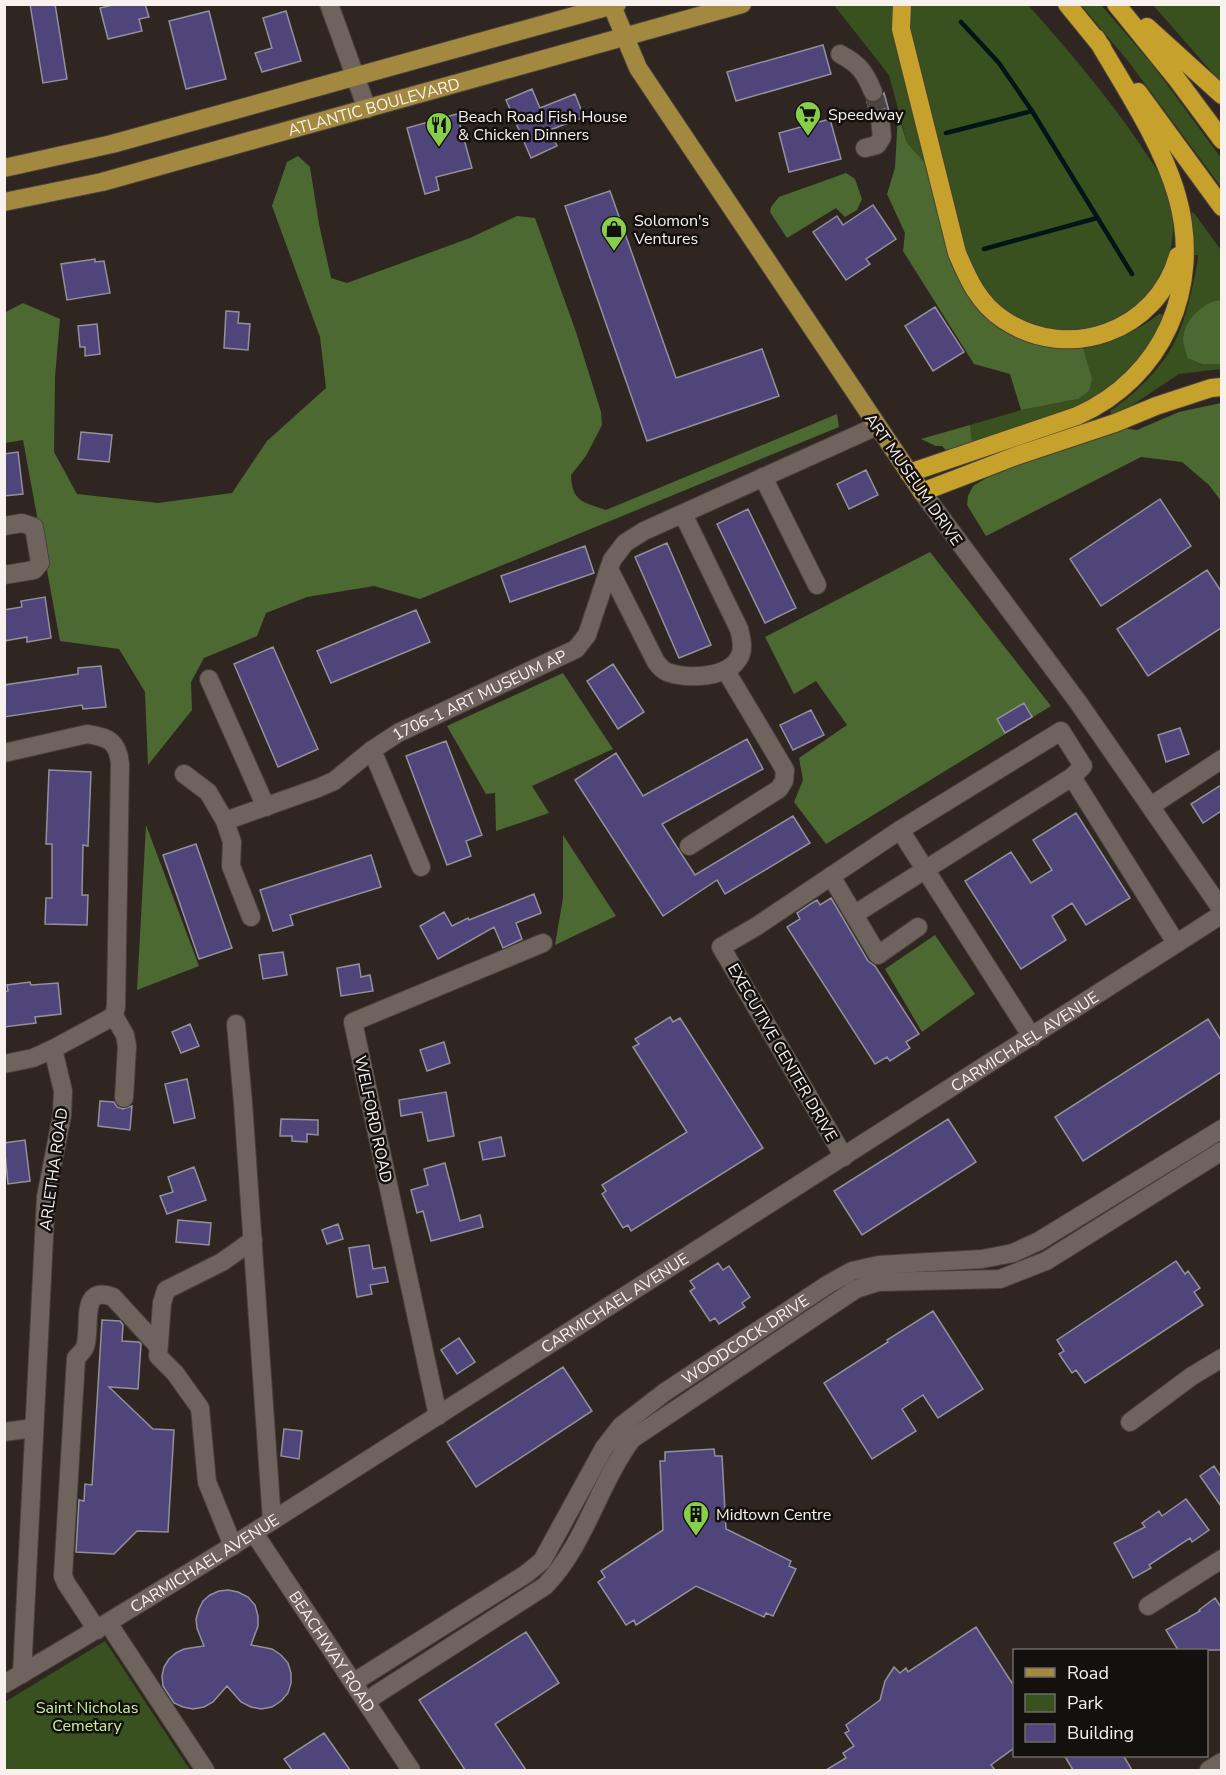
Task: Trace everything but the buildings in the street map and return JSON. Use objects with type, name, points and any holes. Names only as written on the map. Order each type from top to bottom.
[{"type":"highway","points":[[902,4],[901,29],[957,253],[969,282],[984,303],[1003,319],[1052,339],[1077,340],[1102,335],[1124,325],[1155,300],[1167,284],[1174,268],[1183,227]]},
{"type":"highway","points":[[1067,4],[1150,108],[1221,207]]},
{"type":"highway","points":[[1116,4],[1176,78],[1221,140]]},
{"type":"highway","points":[[1122,4],[1221,95]]},
{"type":"highway","points":[[909,473],[1077,416],[1111,398],[1128,384],[1151,359],[1172,322],[1179,302],[1182,282],[1183,227],[1177,194],[1167,168],[1130,96],[1096,38]]},
{"type":"highway","points":[[922,492],[1016,456],[1115,423],[1188,394],[1221,387]]},
{"type":"main road","name":"ATLANTIC BOULEVARD","points":[[4,202],[102,182],[742,4]]},
{"type":"main road","name":"ATLANTIC BOULEVARD","points":[[4,168],[112,144],[614,5]]},
{"type":"main road","name":"ART MUSEUM DRIVE","points":[[614,5],[638,68],[922,492]]},
{"type":"street","points":[[328,4],[367,109]]},
{"type":"street","points":[[840,54],[852,60],[866,74],[873,92]]},
{"type":"street","points":[[865,148],[877,145],[882,137],[880,118]]},
{"type":"street","name":"1706-1 ART MUSEUM AP","points":[[225,821],[334,781],[372,750],[398,733],[576,649],[587,635],[612,560],[625,543],[644,531],[877,426]]},
{"type":"street","points":[[763,477],[816,585]]},
{"type":"street","name":"ART MUSEUM DRIVE","points":[[922,492],[1100,733],[1221,912]]},
{"type":"street","points":[[609,569],[656,662],[665,671],[694,676],[726,671],[735,664],[741,654],[742,640],[739,629],[683,514]]},
{"type":"street","points":[[4,526],[22,523],[34,527],[40,563],[34,570],[4,575]]},
{"type":"street","points":[[689,846],[779,789],[784,781],[785,770],[726,671]]},
{"type":"street","points":[[209,679],[266,807]]},
{"type":"street","points":[[855,914],[1072,777],[1083,766],[1061,731],[900,830],[831,876],[878,955],[918,927]]},
{"type":"street","points":[[1071,747],[1100,733]]},
{"type":"street","points":[[4,753],[87,734],[100,736],[110,741],[119,751],[117,1006],[114,1016],[53,1050],[33,1058],[4,1064]]},
{"type":"street","points":[[372,750],[421,867]]},
{"type":"street","points":[[1151,806],[1221,759]]},
{"type":"street","points":[[184,774],[208,792],[225,821],[232,842],[231,866],[251,917]]},
{"type":"street","points":[[1072,777],[1176,943]]},
{"type":"street","points":[[900,830],[1032,1037]]},
{"type":"street","name":"EXECUTIVE CENTER DRIVE","points":[[831,876],[757,926],[721,947],[844,1157]]},
{"type":"street","name":"CARMICHAEL AVENUE","points":[[4,1684],[103,1627],[254,1533],[1032,1037],[1221,912]]},
{"type":"street","name":"WELFORD ROAD","points":[[438,1416],[353,1022],[543,943]]},
{"type":"street","points":[[114,1016],[125,1035],[127,1046],[124,1098]]},
{"type":"street","points":[[236,1024],[272,1521]]},
{"type":"street","name":"ARLETHA ROAD","points":[[22,1674],[46,1197],[62,1115],[63,1091],[53,1050]]},
{"type":"street","name":"WOODCOCK DRIVE","points":[[354,1682],[534,1567],[542,1560],[604,1448],[621,1426],[665,1392],[827,1285],[852,1270],[879,1265],[982,1260],[1013,1253],[1039,1241],[1221,1129]]},
{"type":"street","name":"WOODCOCK DRIVE","points":[[366,1701],[545,1586],[560,1571],[570,1555],[618,1458],[632,1439],[646,1427],[856,1289],[878,1282],[1000,1279],[1046,1261],[1221,1151]]},
{"type":"street","points":[[233,1546],[207,1482],[200,1408],[175,1373],[158,1356],[158,1347],[162,1303],[166,1290],[222,1262],[253,1240]]},
{"type":"street","points":[[158,1347],[113,1297],[104,1293],[94,1296],[89,1303],[85,1347],[76,1358],[63,1576],[66,1583],[103,1627],[205,1770]]},
{"type":"street","points":[[1130,1422],[1192,1376],[1221,1358]]},
{"type":"street","points":[[4,1432],[34,1428]]},
{"type":"street","name":"BEACHWAY ROAD","points":[[254,1533],[411,1770]]},
{"type":"street","points":[[1148,1606],[1221,1559]]},
{"type":"street","points":[[1209,1770],[1221,1762]]},
{"type":"green space","points":[[834,5],[894,5],[892,28],[925,163],[907,143],[889,75]]},
{"type":"green space","points":[[912,5],[1028,5],[1086,72],[1126,125],[1165,183],[1173,217],[1170,254],[1163,271],[1143,302],[1128,314],[1103,326],[1072,332],[1060,331],[1040,327],[1014,316],[983,292],[965,255],[908,23]]},
{"type":"green space","points":[[1081,5],[1101,5],[1152,64],[1221,158],[1221,187],[1128,61]]},
{"type":"green space","points":[[1153,5],[1221,5],[1221,83],[1217,78]]},
{"type":"green space","points":[[898,114],[907,143],[925,163],[933,177],[983,310],[1082,345],[1092,379],[1089,391],[1078,399],[1021,410],[1010,374],[974,364],[903,251],[905,233],[887,194],[895,168]]},
{"type":"green space","points":[[298,156],[310,167],[331,278],[347,283],[470,238],[517,216],[535,218],[576,332],[601,412],[602,425],[586,456],[571,475],[576,496],[585,503],[606,510],[837,414],[839,427],[420,599],[374,586],[307,597],[266,613],[257,636],[204,658],[191,682],[192,710],[148,765],[145,692],[119,649],[60,641],[23,440],[5,443],[4,313],[23,303],[60,319],[55,377],[54,452],[77,494],[158,503],[232,493],[267,441],[326,388],[320,337],[272,206],[287,162]]},
{"type":"green space","points":[[846,173],[855,179],[862,199],[857,210],[845,217],[836,208],[787,238],[770,212],[779,197]]},
{"type":"green space","points":[[1191,212],[1221,250],[1221,300],[1202,308],[1191,318],[1184,331],[1183,343],[1187,358],[1202,364],[1221,364],[1221,369],[1179,374],[1113,418],[1110,411],[1152,374],[1169,352],[1181,327],[1198,255],[1195,255]]},
{"type":"green space","points":[[1221,300],[1221,364],[1202,364],[1187,358],[1183,338],[1187,324],[1202,308]]},
{"type":"green space","points":[[1162,314],[1164,319],[1140,359],[1122,377],[1103,391],[1062,412],[972,442],[970,425],[1021,410],[1078,399],[1082,345],[1123,335]]},
{"type":"green space","points":[[1221,403],[1221,501],[1209,485],[1182,462],[1141,457],[986,536],[967,505],[973,486],[1002,469],[1120,428],[1137,430],[1179,412]]},
{"type":"green space","points":[[970,425],[972,442],[947,451],[942,446],[936,446],[921,439]]},
{"type":"green space","points":[[930,552],[1051,706],[826,844],[794,802],[803,780],[799,758],[847,725],[816,681],[794,694],[765,637]]},
{"type":"green space","points":[[563,673],[613,749],[532,786],[549,813],[496,831],[495,793],[486,794],[447,726]]},
{"type":"green space","points":[[146,825],[199,966],[137,990]]},
{"type":"green space","points":[[563,835],[616,916],[555,945],[563,898]]},
{"type":"green space","points":[[935,935],[975,994],[922,1032],[885,969]]},
{"type":"green space","name":"Saint Nicholas Cemetary","points":[[105,1641],[190,1770],[5,1770],[5,1702]]},
{"type":"waterway","points":[[961,22],[999,63],[1032,111],[1132,274]]},
{"type":"waterway","points":[[946,133],[1032,111]]},
{"type":"waterway","points":[[984,249],[1097,218]]},
{"type":"tunnel","points":[[873,92],[880,118]]},
{"type":"place","name":"Speedway","points":[[808,137]]},
{"type":"place","name":"Beach Road Fish House & Chicken Dinners","points":[[439,148]]},
{"type":"place","name":"Solomon's Ventures","points":[[614,252]]},
{"type":"place","name":"Midtown Centre","points":[[696,1537]]}]
